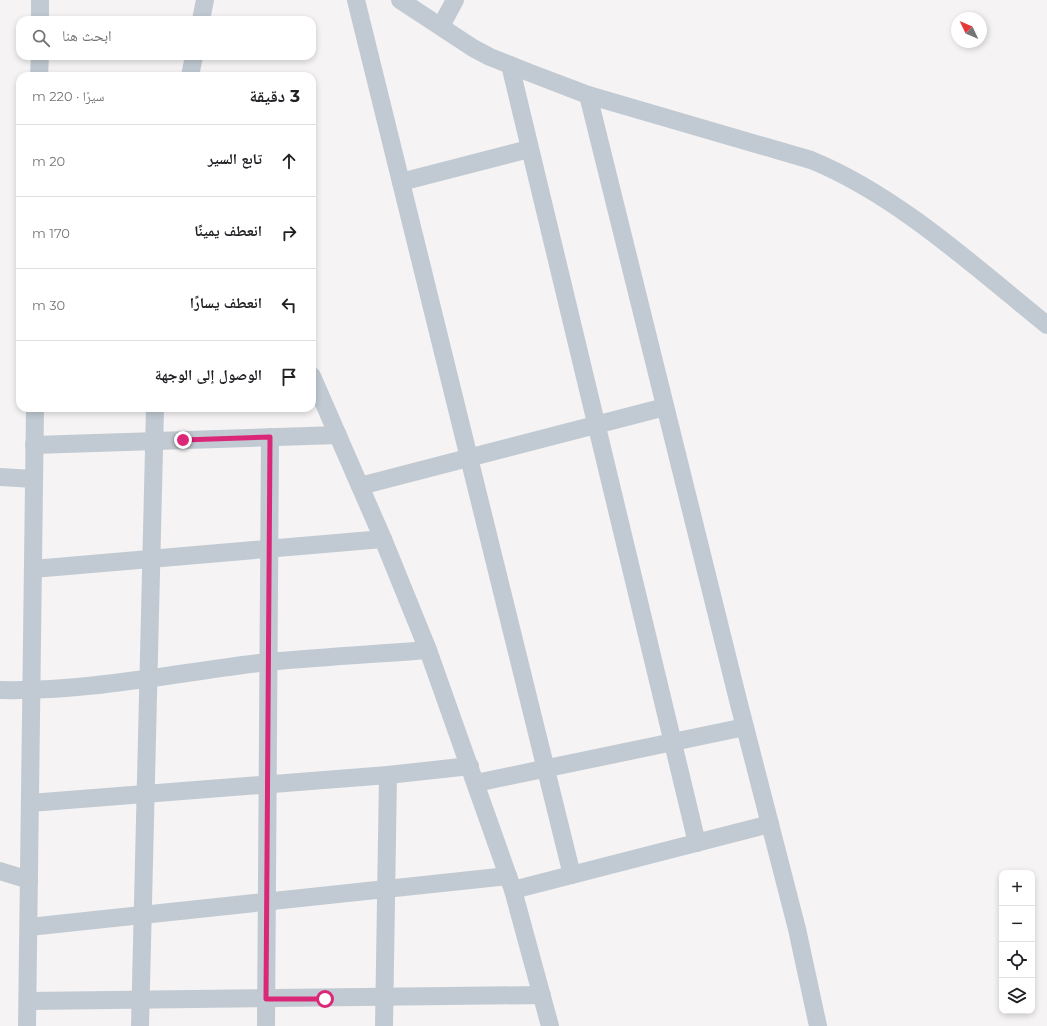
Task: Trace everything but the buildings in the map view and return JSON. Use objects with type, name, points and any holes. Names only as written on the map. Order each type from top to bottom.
[{"type":"street","points":[[40,0],[40,16]]},
{"type":"street","points":[[202,16],[205,0]]},
{"type":"street","points":[[356,0],[572,875]]},
{"type":"street","points":[[400,0],[473,48],[510,65],[588,95],[790,153],[832,168],[875,193],[936,236],[1047,325]]},
{"type":"street","points":[[441,26],[455,0]]},
{"type":"street","points":[[39,72],[40,60]]},
{"type":"street","points":[[191,72],[193,60]]},
{"type":"street","points":[[510,65],[595,425],[697,843]]},
{"type":"street","points":[[588,95],[745,727],[797,929],[818,1026]]},
{"type":"street","points":[[402,182],[529,149]]},
{"type":"street","points":[[316,385],[383,539],[428,650],[510,883],[550,1026]]},
{"type":"street","points":[[360,486],[665,407]]},
{"type":"street","points":[[27,1026],[35,412]]},
{"type":"street","points":[[140,1026],[155,412]]},
{"type":"street","points":[[34,445],[338,435]]},
{"type":"street","points":[[266,1026],[270,437]]},
{"type":"street","points":[[0,477],[34,479]]},
{"type":"street","points":[[33,569],[383,539]]},
{"type":"street","points":[[0,690],[32,691],[148,678],[268,662],[428,650]]},
{"type":"street","points":[[476,783],[745,727]]},
{"type":"street","points":[[30,803],[470,766]]},
{"type":"street","points":[[384,1026],[388,774]]},
{"type":"street","points":[[28,926],[385,889],[510,883],[572,875],[770,824]]},
{"type":"street","points":[[0,871],[29,880]]},
{"type":"street","points":[[28,1001],[542,995]]},
{"type":"route","points":[[183,440],[270,437],[266,999],[325,999]]}]
